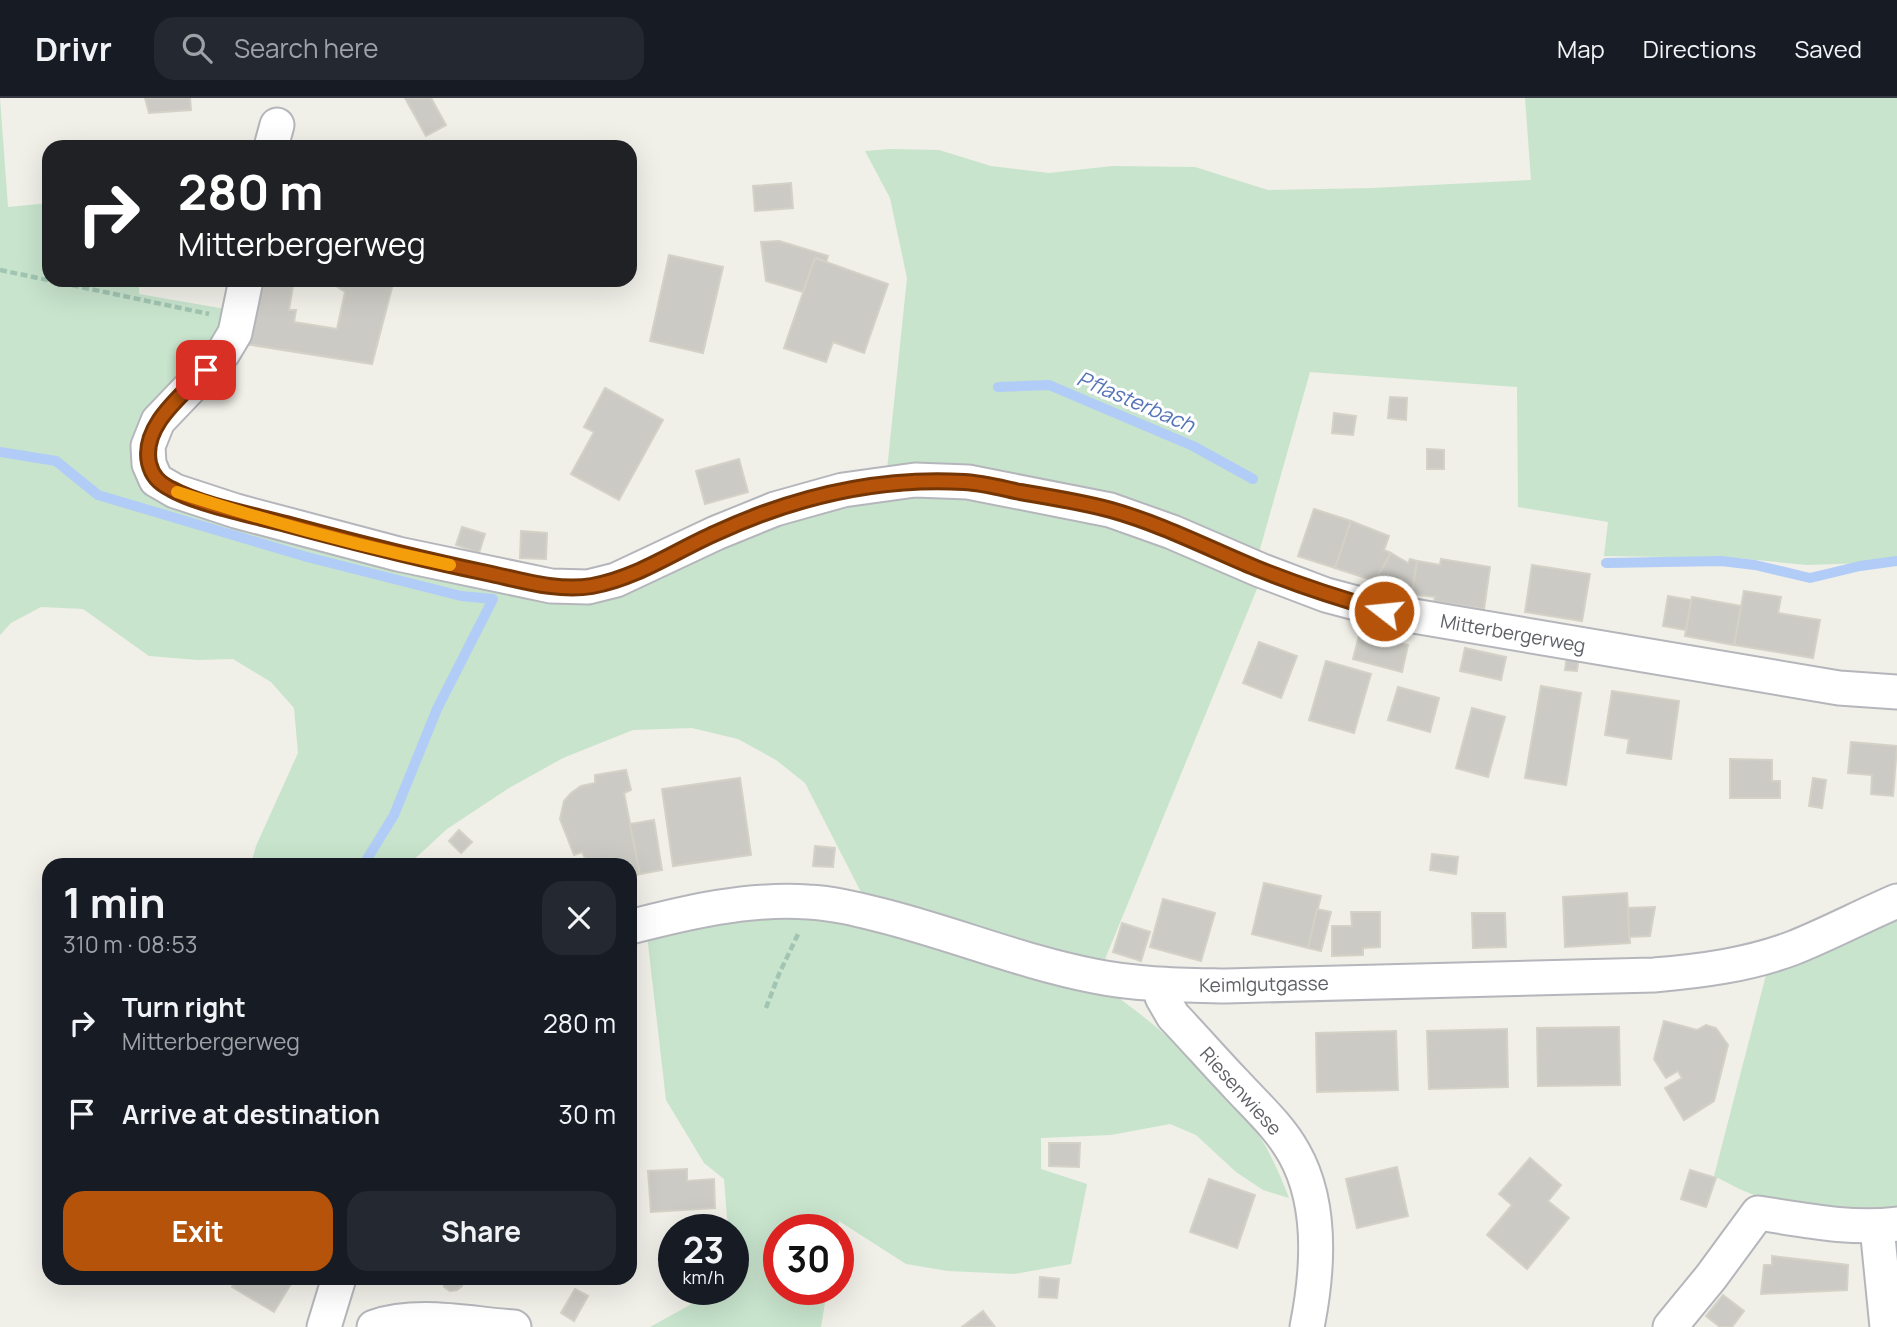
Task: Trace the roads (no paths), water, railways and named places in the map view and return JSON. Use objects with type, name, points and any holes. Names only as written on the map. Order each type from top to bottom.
[{"type":"street","name":"Mitterbergerweg","points":[[245,287],[235,333],[222,353],[158,421],[148,446],[149,464],[156,480],[175,491],[236,511],[398,554],[551,586],[588,587],[616,580],[716,533],[775,509],[830,493],[915,481],[968,482],[1110,510],[1172,532],[1260,570],[1315,590],[1390,612],[1839,688],[1897,692]]},
{"type":"street","name":"Keimlgutgasse","points":[[637,925],[684,913],[737,904],[806,901],[844,906],[915,923],[1094,976],[1162,985],[1226,986],[1642,976],[1707,970],[1792,948],[1897,901]]},
{"type":"street","name":"Riesenwiese","points":[[1162,985],[1162,997],[1173,1016],[1273,1122],[1295,1154],[1306,1182],[1314,1222],[1317,1258],[1314,1295],[1307,1327]]},
{"type":"street","points":[[1670,1327],[1758,1213],[1828,1224],[1887,1225],[1886,1327]]},
{"type":"street","points":[[324,1327],[337,1285]]},
{"type":"street","points":[[374,1327],[397,1320],[422,1320],[514,1327]]},
{"type":"waterway","name":"Pflasterbach","points":[[998,387],[1049,385],[1193,446],[1253,479]]},
{"type":"waterway","points":[[0,452],[56,461],[98,495],[307,557],[461,596],[493,599],[437,709],[394,815],[368,858]]},
{"type":"waterway","name":"Pflasterbach","points":[[1606,563],[1721,561],[1755,565],[1810,578],[1860,566],[1897,561]]}]
